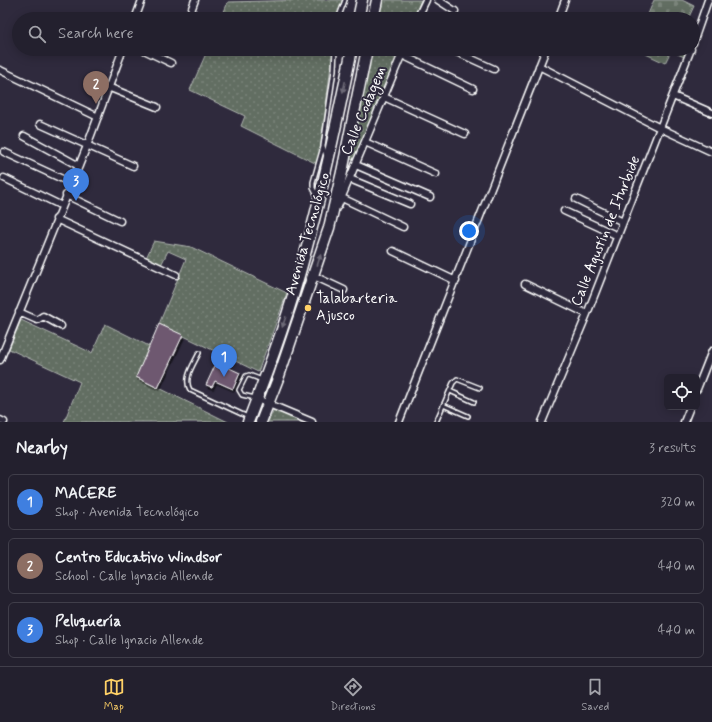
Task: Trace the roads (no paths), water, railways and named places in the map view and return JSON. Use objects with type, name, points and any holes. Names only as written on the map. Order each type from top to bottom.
[{"type":"main road","points":[[374,12],[376,1]]},
{"type":"main road","name":"Avenida Tecnológico","points":[[248,420],[264,380],[298,280],[328,164],[351,56]]},
{"type":"main road","name":"Avenida Tecnológico","points":[[261,422],[279,376],[329,228],[366,56]]},
{"type":"street","points":[[137,12],[142,0]]},
{"type":"street","points":[[191,12],[195,0]]},
{"type":"street","points":[[421,12],[426,0]]},
{"type":"street","points":[[438,0],[455,11]]},
{"type":"street","points":[[561,12],[565,0]]},
{"type":"street","points":[[700,28],[709,9],[708,0]]},
{"type":"street","points":[[0,360],[2,347],[19,312],[79,166],[120,56]]},
{"type":"street","points":[[156,56],[171,63]]},
{"type":"street","points":[[402,56],[473,89]]},
{"type":"street","name":"Calle Codagem","points":[[329,228],[402,56]]},
{"type":"street","points":[[465,56],[494,69]]},
{"type":"street","points":[[399,422],[456,281],[543,56]]},
{"type":"street","name":"Calle Agustín de Iturbide","points":[[542,422],[587,314],[687,56]]},
{"type":"street","points":[[539,66],[660,128],[712,152]]},
{"type":"street","points":[[0,70],[98,117]]},
{"type":"street","points":[[108,87],[157,107]]},
{"type":"street","points":[[673,96],[712,113]]},
{"type":"street","points":[[384,97],[465,134]]},
{"type":"street","points":[[40,124],[133,166]]},
{"type":"street","points":[[24,136],[79,166]]},
{"type":"street","points":[[366,142],[436,174]]},
{"type":"street","points":[[4,152],[72,183]]},
{"type":"street","points":[[356,165],[430,197]]},
{"type":"street","points":[[4,178],[62,206]]},
{"type":"street","points":[[350,179],[410,204]]},
{"type":"street","points":[[66,195],[120,220]]},
{"type":"street","points":[[342,198],[403,227]]},
{"type":"street","points":[[576,199],[623,222]]},
{"type":"street","points":[[564,211],[618,236]]},
{"type":"street","points":[[56,219],[176,275]]},
{"type":"street","points":[[393,252],[456,281]]},
{"type":"street","points":[[314,276],[344,290]]},
{"type":"street","points":[[525,284],[587,314]]},
{"type":"street","points":[[19,312],[37,320],[43,316],[61,326]]},
{"type":"street","points":[[700,381],[712,351]]},
{"type":"street","points":[[257,399],[312,422]]},
{"type":"street","points":[[684,422],[689,410]]},
{"type":"street","points":[[0,420],[4,422]]},
{"type":"lane","points":[[341,12],[345,0]]},
{"type":"lane","points":[[319,199],[314,191],[313,185],[323,146],[335,56]]},
{"type":"lane","points":[[323,146],[328,164]]},
{"type":"lane","points":[[199,353],[188,375],[188,387],[190,390],[248,420]]},
{"type":"lane","points":[[257,399],[242,394],[239,390],[246,376],[249,375],[264,380]]},
{"type":"lane","points":[[436,422],[453,383],[457,379],[480,388]]},
{"type":"lane","points":[[450,391],[474,402]]},
{"type":"lane","points":[[444,405],[468,416]]},
{"type":"place","name":"Centro Educativo Windsor","points":[[96,104]]},
{"type":"place","name":"Peluquería","points":[[76,201]]},
{"type":"place","name":"Talabarteria Ajusco","points":[[308,308]]},
{"type":"place","name":"MACERE","points":[[224,377]]}]
